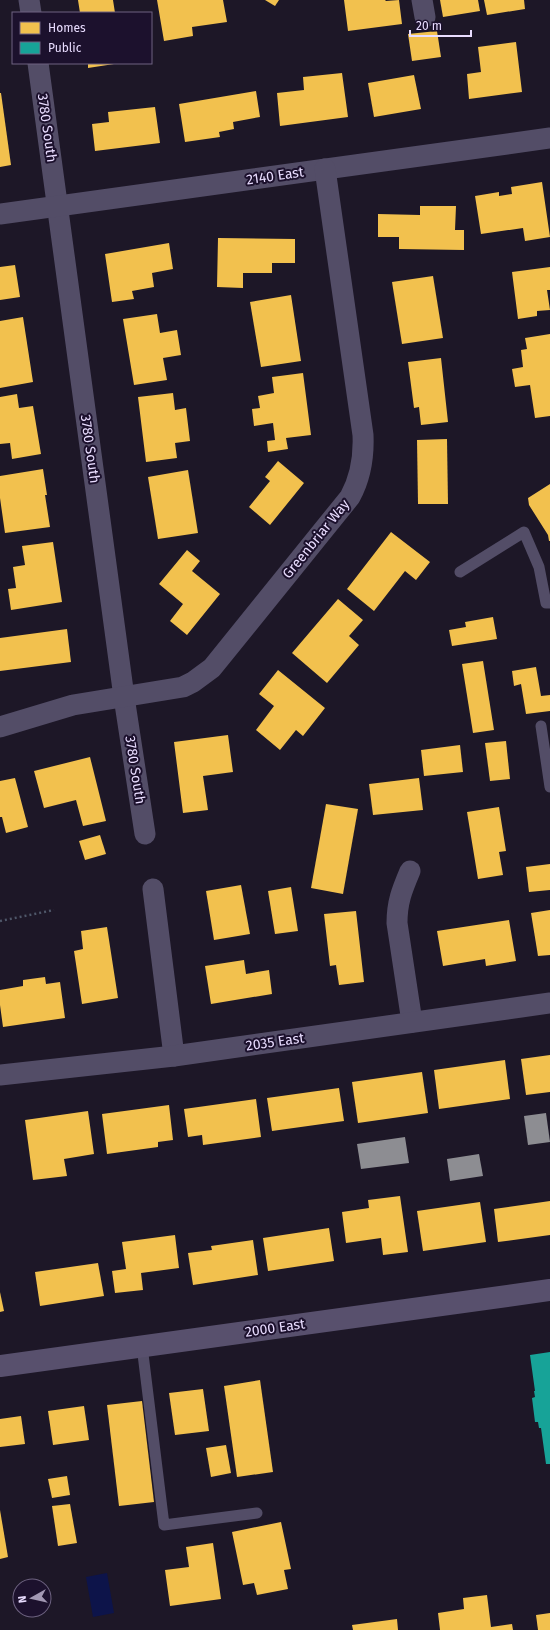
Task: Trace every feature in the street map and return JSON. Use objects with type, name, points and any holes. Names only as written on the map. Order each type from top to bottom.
[{"type":"street","points":[[29,0],[31,12]]},
{"type":"street","name":"3780 South","points":[[38,64],[124,697],[145,834]]},
{"type":"street","name":"2140 East","points":[[0,214],[550,138]]},
{"type":"street","name":"Greenbriar Way","points":[[0,726],[73,705],[183,687],[193,682],[212,668],[350,497],[360,478],[363,435],[325,169]]},
{"type":"street","points":[[410,871],[399,896],[397,923],[412,1022]]},
{"type":"street","points":[[153,889],[174,1056]]},
{"type":"street","name":"2035 East","points":[[0,1075],[174,1056],[550,1003]]},
{"type":"street","name":"2000 East","points":[[0,1366],[550,1290]]},
{"type":"lane","points":[[460,572],[524,532],[539,566],[546,603],[550,603]]},
{"type":"lane","points":[[542,726],[550,787]]},
{"type":"lane","points":[[142,1346],[164,1525],[258,1513]]},
{"type":"path","points":[[0,921],[54,910]]},
{"type":"shaded area","points":[[107,1573],[114,1613],[93,1617],[86,1577]]},
{"type":"building: Homes","points":[[78,0],[113,0],[115,12],[80,12]]},
{"type":"building: Homes","points":[[157,0],[223,0],[227,22],[192,27],[193,36],[164,41]]},
{"type":"building: Homes","points":[[265,0],[279,0],[275,6]]},
{"type":"building: Homes","points":[[344,0],[399,0],[402,24],[348,31]]},
{"type":"building: Homes","points":[[440,0],[478,0],[480,11],[443,17]]},
{"type":"building: Homes","points":[[484,0],[524,0],[525,9],[487,15]]},
{"type":"building: Homes","points":[[437,31],[441,57],[412,61],[408,34]]},
{"type":"building: Homes","points":[[516,42],[522,92],[469,99],[467,74],[481,72],[478,47]]},
{"type":"building: Homes","points":[[88,64],[114,64],[88,68]]},
{"type":"building: Homes","points":[[342,73],[348,117],[280,126],[277,93],[304,90],[303,77]]},
{"type":"building: Homes","points":[[414,75],[421,109],[374,117],[368,83]]},
{"type":"building: Homes","points":[[256,91],[260,117],[233,122],[234,129],[219,132],[220,137],[185,142],[179,104]]},
{"type":"building: Homes","points":[[0,93],[11,165],[0,167]]},
{"type":"building: Homes","points":[[155,107],[160,143],[95,151],[92,124],[109,122],[108,112]]},
{"type":"building: Homes","points":[[542,182],[550,237],[525,241],[523,228],[481,234],[475,196],[499,192],[499,196],[512,194],[511,187]]},
{"type":"building: Homes","points":[[420,206],[456,206],[455,230],[464,230],[464,250],[399,249],[399,237],[378,237],[378,214],[420,215]]},
{"type":"building: Homes","points":[[218,238],[295,239],[295,263],[272,263],[272,273],[243,273],[243,288],[217,287]]},
{"type":"building: Homes","points":[[169,243],[173,269],[152,273],[154,287],[132,291],[134,299],[112,302],[105,254]]},
{"type":"building: Homes","points":[[15,265],[20,297],[0,300],[0,267]]},
{"type":"building: Homes","points":[[550,267],[550,290],[547,290],[550,310],[537,311],[537,316],[518,319],[512,272]]},
{"type":"building: Homes","points":[[433,276],[443,338],[402,344],[392,282]]},
{"type":"building: Homes","points":[[291,295],[301,361],[261,367],[250,302]]},
{"type":"building: Homes","points":[[157,314],[160,333],[177,330],[181,355],[163,358],[167,380],[134,385],[123,319]]},
{"type":"building: Homes","points":[[23,317],[33,382],[0,388],[0,321]]},
{"type":"building: Homes","points":[[550,334],[550,416],[535,418],[530,385],[515,387],[512,369],[523,367],[521,350],[527,349],[525,338]]},
{"type":"building: Homes","points":[[441,358],[448,422],[421,425],[419,407],[414,408],[408,362]]},
{"type":"building: Homes","points":[[303,373],[311,435],[286,438],[288,449],[268,452],[267,441],[275,440],[273,423],[254,426],[252,409],[260,408],[258,396],[274,393],[272,377]]},
{"type":"building: Homes","points":[[173,393],[175,410],[186,408],[190,441],[175,443],[177,458],[146,462],[138,397]]},
{"type":"building: Homes","points":[[17,394],[19,408],[33,406],[41,454],[12,459],[10,443],[0,444],[0,397]]},
{"type":"building: Homes","points":[[447,439],[448,504],[418,504],[417,440]]},
{"type":"building: Homes","points":[[278,461],[304,483],[270,525],[249,507],[270,481],[265,477]]},
{"type":"building: Homes","points":[[43,469],[50,527],[5,533],[0,498],[0,476]]},
{"type":"building: Homes","points":[[188,470],[198,533],[158,539],[148,477]]},
{"type":"building: Homes","points":[[550,484],[549,541],[548,535],[529,505],[528,498]]},
{"type":"building: Homes","points":[[391,532],[430,562],[416,580],[405,571],[374,611],[347,589]]},
{"type":"building: Homes","points":[[53,542],[62,602],[11,610],[8,589],[16,588],[13,567],[25,565],[22,546]]},
{"type":"building: Homes","points":[[187,550],[200,561],[192,571],[220,594],[187,635],[170,621],[183,604],[159,584]]},
{"type":"building: Homes","points":[[338,599],[363,620],[349,636],[359,645],[327,683],[292,653]]},
{"type":"building: Homes","points":[[493,617],[497,639],[452,646],[449,630],[466,627],[465,622]]},
{"type":"building: Homes","points":[[67,629],[71,662],[0,671],[0,638]]},
{"type":"building: Homes","points":[[483,661],[494,730],[473,733],[462,664]]},
{"type":"building: Homes","points":[[536,667],[541,696],[550,695],[550,711],[526,714],[521,684],[514,686],[512,671]]},
{"type":"building: Homes","points":[[278,670],[325,708],[303,736],[296,730],[280,750],[256,730],[274,706],[259,694]]},
{"type":"building: Homes","points":[[228,735],[233,772],[203,776],[208,810],[183,813],[174,742]]},
{"type":"building: Homes","points":[[506,741],[510,779],[490,781],[485,743]]},
{"type":"building: Homes","points":[[460,745],[463,772],[424,776],[421,750]]},
{"type":"building: Homes","points":[[90,757],[106,821],[83,826],[76,800],[44,808],[34,771]]},
{"type":"building: Homes","points":[[15,778],[28,827],[6,833],[2,817],[0,817],[0,781]]},
{"type":"building: Homes","points":[[419,778],[423,810],[373,815],[369,784]]},
{"type":"building: Homes","points":[[326,804],[358,809],[343,894],[311,888]]},
{"type":"building: Homes","points":[[499,807],[506,851],[499,852],[503,875],[478,879],[467,812]]},
{"type":"building: Homes","points":[[100,835],[106,854],[85,860],[79,841]]},
{"type":"building: Homes","points":[[550,864],[550,890],[529,892],[526,867]]},
{"type":"building: Homes","points":[[241,885],[250,934],[214,940],[206,891]]},
{"type":"building: Homes","points":[[291,887],[298,931],[275,934],[268,891]]},
{"type":"building: Homes","points":[[550,910],[550,955],[538,956],[531,913]]},
{"type":"building: Homes","points":[[356,911],[364,982],[339,985],[336,965],[330,966],[324,914]]},
{"type":"building: Homes","points":[[509,920],[516,961],[486,966],[485,959],[443,966],[437,931]]},
{"type":"building: Homes","points":[[107,927],[118,998],[82,1004],[74,951],[83,949],[81,931]]},
{"type":"building: Homes","points":[[244,960],[246,974],[269,970],[272,994],[211,1004],[205,966]]},
{"type":"building: Homes","points":[[45,977],[46,984],[60,982],[65,1018],[3,1027],[0,1005],[0,990],[23,986],[23,980]]},
{"type":"building: Homes","points":[[550,1055],[550,1092],[526,1095],[521,1059]]},
{"type":"building: Homes","points":[[505,1060],[510,1099],[439,1109],[434,1070]]},
{"type":"building: Homes","points":[[422,1072],[428,1113],[358,1123],[352,1082]]},
{"type":"building: Homes","points":[[339,1088],[344,1121],[272,1131],[267,1098]]},
{"type":"building: Homes","points":[[256,1099],[261,1137],[203,1145],[202,1135],[188,1137],[184,1109]]},
{"type":"building: Homes","points":[[169,1105],[173,1140],[158,1142],[158,1147],[107,1154],[102,1114]]},
{"type":"building: Homes","points":[[88,1111],[94,1154],[64,1159],[67,1176],[33,1180],[25,1120]]},
{"type":"building: Homes","points":[[400,1196],[408,1252],[383,1255],[381,1238],[346,1243],[342,1212],[369,1208],[368,1200]]},
{"type":"building: Homes","points":[[550,1201],[550,1235],[498,1242],[494,1209]]},
{"type":"building: Homes","points":[[480,1202],[486,1242],[423,1251],[417,1211]]},
{"type":"building: Homes","points":[[329,1228],[334,1261],[268,1271],[263,1238]]},
{"type":"building: Homes","points":[[175,1235],[179,1268],[141,1273],[143,1290],[115,1293],[112,1271],[126,1269],[122,1242]]},
{"type":"building: Homes","points":[[253,1240],[258,1275],[193,1285],[188,1253],[212,1250],[211,1246]]},
{"type":"building: Homes","points":[[98,1263],[104,1296],[40,1306],[35,1272]]},
{"type":"building: Homes","points":[[0,1292],[4,1311],[0,1312]]},
{"type":"building: Homes","points":[[260,1380],[273,1472],[237,1477],[224,1386]]},
{"type":"building: Homes","points":[[203,1389],[209,1431],[175,1435],[169,1393]]},
{"type":"building: Homes","points":[[142,1401],[154,1502],[119,1506],[107,1405]]},
{"type":"building: Homes","points":[[84,1406],[89,1440],[53,1445],[48,1411]]},
{"type":"building: Homes","points":[[21,1416],[25,1444],[0,1447],[0,1419]]},
{"type":"building: Homes","points":[[226,1445],[231,1473],[211,1477],[206,1448]]},
{"type":"building: Homes","points":[[67,1476],[70,1495],[52,1498],[48,1479]]},
{"type":"building: Homes","points":[[70,1504],[77,1543],[58,1546],[52,1506]]},
{"type":"building: Homes","points":[[0,1510],[8,1557],[0,1559]]},
{"type":"building: Homes","points":[[281,1522],[291,1569],[284,1570],[288,1589],[257,1595],[254,1583],[243,1585],[232,1532]]},
{"type":"building: Homes","points":[[213,1543],[221,1599],[170,1606],[165,1570],[189,1567],[186,1547]]},
{"type":"building: Homes","points":[[487,1595],[491,1627],[512,1624],[513,1630],[440,1630],[438,1613],[464,1609],[463,1598]]},
{"type":"building: Homes","points":[[550,1613],[550,1630],[538,1630],[536,1615]]},
{"type":"building: Homes","points":[[397,1619],[398,1630],[353,1630],[352,1625]]},
{"type":"building: Public","points":[[550,1352],[550,1464],[546,1464],[541,1428],[539,1428],[538,1422],[535,1422],[532,1398],[535,1397],[535,1391],[530,1355]]},
{"type":"building: Industry","points":[[546,1113],[550,1142],[528,1145],[524,1116]]},
{"type":"building: Industry","points":[[405,1137],[409,1163],[361,1169],[357,1144]]},
{"type":"building: Industry","points":[[479,1154],[483,1176],[450,1181],[447,1159]]}]
